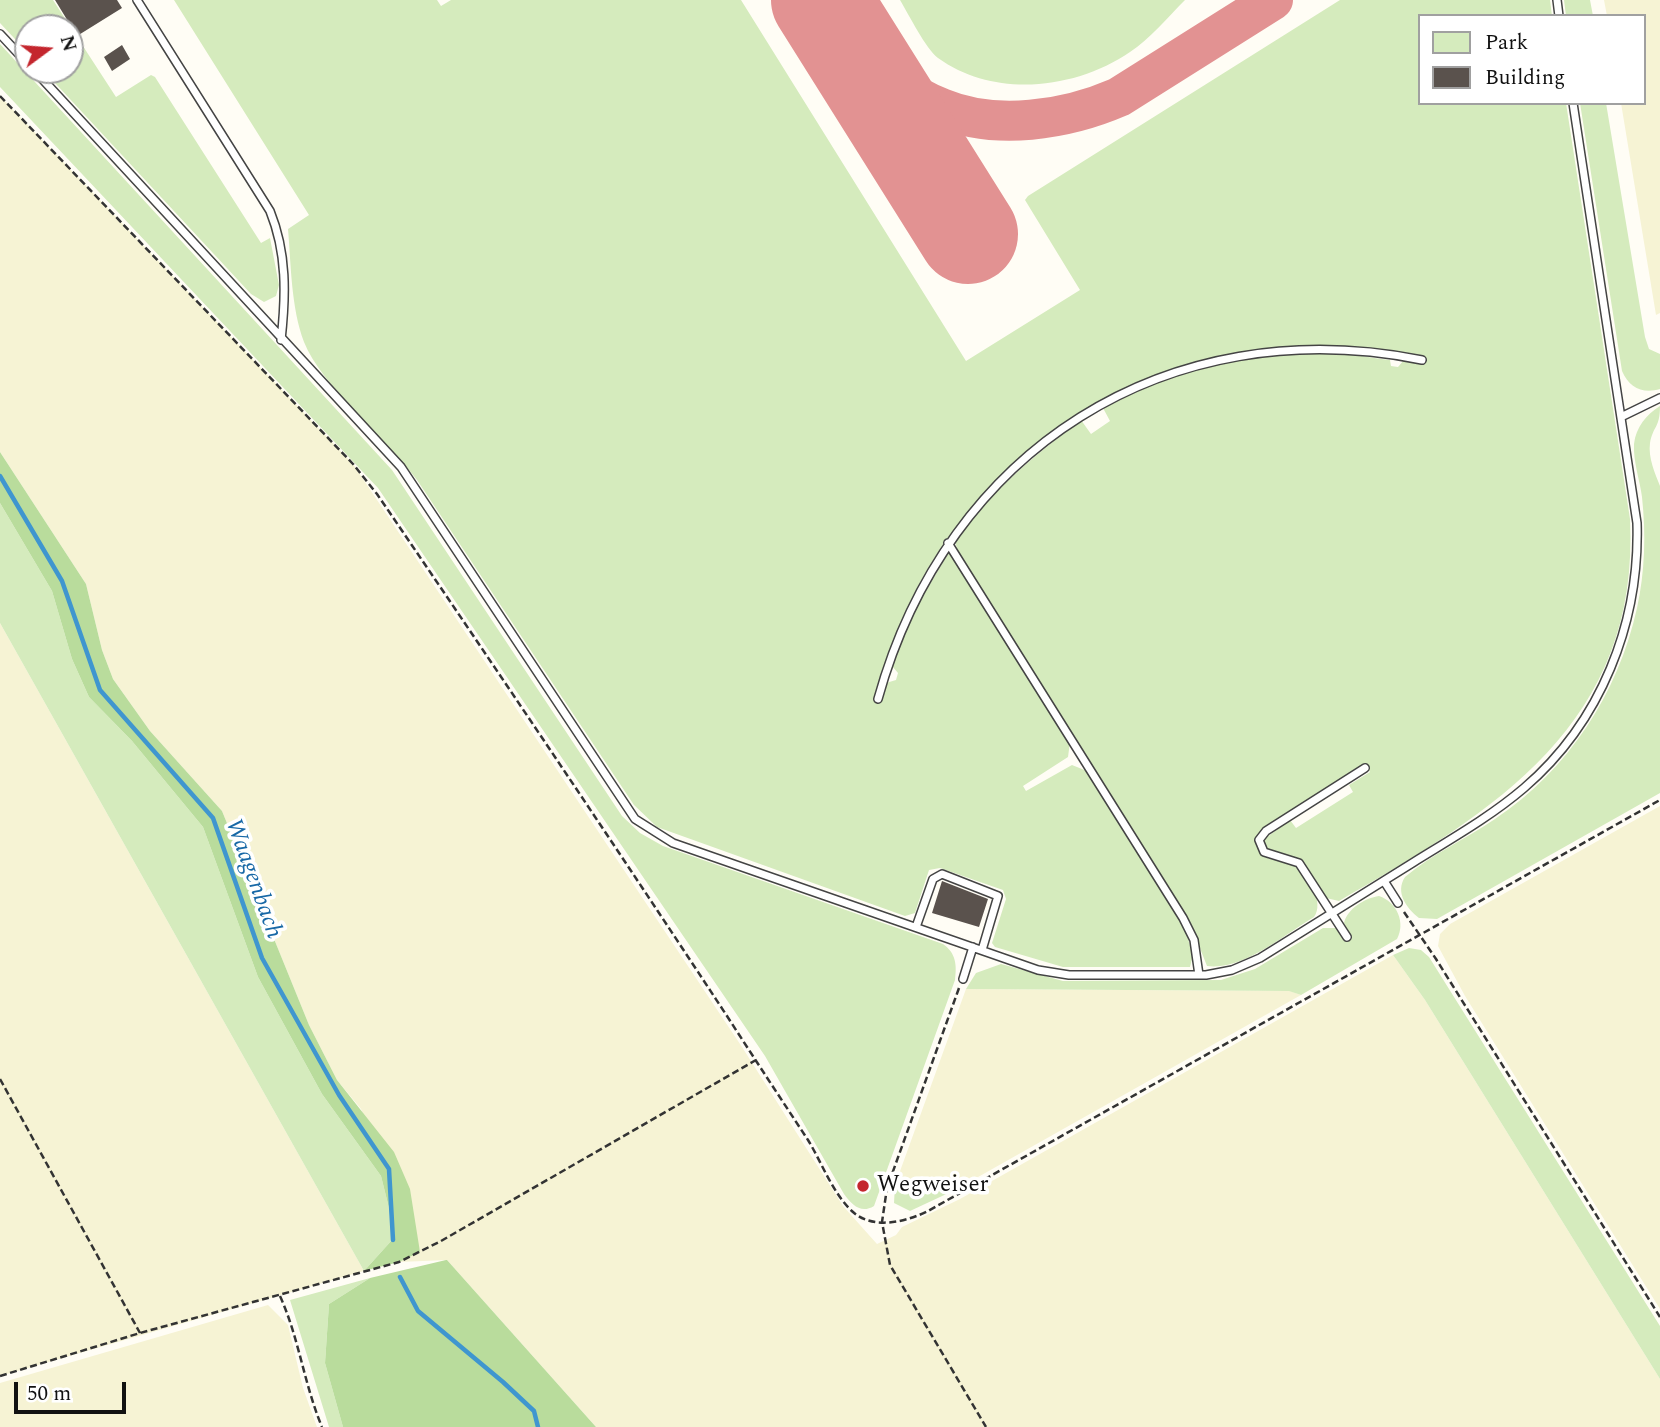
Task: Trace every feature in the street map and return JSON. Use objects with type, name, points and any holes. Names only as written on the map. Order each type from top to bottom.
[{"type":"lane","points":[[137,0],[270,211],[279,233],[286,292],[281,340]]},
{"type":"lane","points":[[0,33],[14,48]]},
{"type":"lane","points":[[47,84],[401,467],[635,819],[673,842],[1053,973],[1199,975],[1219,973],[1246,965],[1483,819],[1526,787],[1569,740],[1602,688],[1625,627],[1637,555],[1636,503],[1573,105]]},
{"type":"lane","points":[[878,699],[904,622],[924,581],[948,543],[996,485],[1052,436],[1098,406],[1164,376],[1227,358],[1297,349],[1370,351],[1422,360]]},
{"type":"lane","points":[[1623,416],[1660,398]]},
{"type":"lane","points":[[948,543],[1184,918],[1194,940],[1199,975]]},
{"type":"lane","points":[[1347,937],[1299,863],[1264,852],[1260,838],[1266,831],[1365,768]]},
{"type":"lane","points":[[916,927],[933,879],[942,874],[998,896],[982,950]]},
{"type":"lane","points":[[1384,881],[1398,903]]},
{"type":"lane","points":[[963,979],[973,947]]},
{"type":"path","points":[[0,96],[353,464],[620,853],[846,1203],[864,1219],[882,1222],[928,1211],[1660,800]]},
{"type":"path","points":[[1398,903],[1660,1317]]},
{"type":"path","points":[[963,979],[887,1188],[882,1222],[892,1270],[986,1427]]},
{"type":"path","points":[[0,1376],[140,1333],[399,1262],[756,1060]]},
{"type":"path","points":[[0,1079],[140,1333]]},
{"type":"path","points":[[280,1296],[292,1323],[314,1408],[322,1427]]},
{"type":"shaded area","points":[[1604,0],[1660,0],[1660,313],[1656,315],[1621,105],[1646,105],[1646,14],[1607,14]]},
{"type":"shaded area","points":[[0,96],[353,464],[742,1047],[843,1206],[877,1244],[896,1235],[902,1227],[960,1199],[1393,955],[1425,1000],[1660,1379],[1660,1427],[596,1427],[447,1260],[399,1262],[420,1251],[417,1242],[361,1109],[337,1080],[309,1025],[222,811],[150,731],[113,679],[102,650],[86,584],[0,452]]},
{"type":"shaded area","points":[[0,623],[364,1271],[0,1376]]},
{"type":"shaded area","points":[[1660,806],[1660,1309],[1465,996],[1438,946],[1440,934],[1450,924]]},
{"type":"shaded area","points":[[966,989],[1290,991],[1301,995],[955,1190],[895,1185]]},
{"type":"shaded area","points":[[268,1305],[288,1325],[303,1388],[317,1427],[0,1427],[0,1383]]},
{"type":"green space","points":[[0,0],[53,0],[62,14],[14,14],[14,38],[0,23]]},
{"type":"green space","points":[[174,0],[437,0],[441,6],[451,0],[741,0],[966,361],[1080,290],[1025,200],[1028,196],[1340,0],[1550,0],[1552,14],[1418,14],[1418,105],[1566,105],[1630,519],[1627,591],[1611,653],[1583,706],[1547,753],[1502,795],[1452,832],[1339,901],[1326,898],[1300,859],[1267,850],[1263,840],[1290,820],[1296,828],[1353,792],[1349,785],[1370,772],[1365,764],[1264,828],[1257,840],[1259,852],[1265,857],[1294,865],[1305,875],[1316,897],[1317,911],[1314,917],[1249,957],[1221,966],[1207,966],[1190,923],[957,549],[955,541],[998,491],[1063,434],[1081,420],[1091,434],[1110,421],[1103,408],[1152,384],[1232,361],[1288,354],[1343,353],[1390,360],[1391,366],[1398,367],[1404,360],[1424,358],[1351,349],[1280,350],[1211,361],[1145,382],[1084,412],[1027,453],[976,503],[932,562],[914,595],[892,647],[875,700],[886,683],[896,680],[898,673],[892,666],[909,619],[949,552],[1070,742],[1068,757],[1023,786],[1026,791],[1072,765],[1087,771],[1185,929],[1193,955],[1190,967],[1063,967],[995,947],[992,943],[1006,899],[1003,890],[940,868],[929,870],[915,913],[905,916],[657,827],[634,805],[417,480],[339,394],[313,359],[304,342],[296,315],[288,229],[309,215]]},
{"type":"green space","points":[[900,0],[1185,0],[1145,41],[1109,65],[1061,81],[1010,84],[984,80],[960,71],[938,58],[923,40]]},
{"type":"green space","points":[[1564,0],[1590,0],[1593,14],[1566,14]]},
{"type":"green space","points":[[0,44],[14,59],[14,84],[37,84],[392,470],[622,816],[640,833],[663,846],[943,944],[951,951],[956,964],[955,980],[874,1206],[861,1209],[844,1194],[765,1056],[378,488],[0,87]]},
{"type":"green space","points":[[84,48],[116,97],[151,75],[155,77],[261,243],[270,238],[279,285],[276,296],[264,302],[251,294],[56,84],[84,84]]},
{"type":"green space","points":[[1580,105],[1606,105],[1645,337],[1649,349],[1660,354],[1660,389],[1648,391],[1637,388],[1622,371]]},
{"type":"green space","points":[[1660,406],[1659,419],[1651,437],[1650,454],[1660,486],[1660,793],[1437,919],[1419,918],[1403,899],[1401,888],[1405,877],[1521,799],[1567,753],[1603,700],[1628,640],[1640,594],[1643,511],[1634,444],[1642,422]]},
{"type":"green space","points":[[0,452],[86,584],[102,650],[113,679],[150,731],[222,811],[309,1025],[337,1080],[394,1152],[410,1189],[420,1252],[399,1262],[364,1271],[392,1240],[389,1208],[381,1176],[322,1094],[258,977],[203,827],[132,741],[89,697],[72,659],[52,591],[0,503]]},
{"type":"green space","points":[[0,503],[52,591],[72,659],[89,697],[132,741],[203,827],[258,977],[322,1094],[381,1176],[389,1208],[392,1240],[364,1271],[0,623]]},
{"type":"green space","points":[[1379,896],[1391,903],[1398,914],[1401,926],[1397,939],[1301,995],[1289,991],[966,989],[976,973],[1001,964],[1063,981],[1221,980],[1255,969],[1323,928],[1337,928],[1346,940],[1351,937],[1344,923],[1349,913],[1368,899]]},
{"type":"green space","points":[[1409,948],[1421,950],[1429,957],[1660,1326],[1660,1379],[1425,1000],[1393,955]]},
{"type":"green space","points":[[895,1185],[955,1190],[910,1211],[894,1203]]},
{"type":"green space","points":[[447,1260],[596,1427],[343,1427],[325,1363],[329,1304],[370,1278]]},
{"type":"green space","points":[[370,1278],[329,1304],[325,1363],[343,1427],[329,1427],[290,1300]]},
{"type":"building","points":[[55,0],[117,0],[122,8],[84,32],[84,14],[64,14]]},
{"type":"building","points":[[122,45],[130,59],[112,71],[104,57]]},
{"type":"building","points":[[942,881],[988,899],[979,927],[932,913]]},
{"type":"waterway","name":"Waagenbach","points":[[0,476],[62,581],[100,690],[213,818],[262,958],[339,1095],[389,1169],[393,1240]]},
{"type":"waterway","name":"Waagenbach","points":[[400,1277],[418,1311],[534,1411],[538,1427]]},
{"type":"taxiway","points":[[849,44],[903,88],[941,108],[985,119],[1031,120],[1077,112],[1119,97],[1273,0]]},
{"type":"runway","points":[[821,0],[968,234]]},
{"type":"place","name":"Wegweiser","points":[[863,1186]]}]
